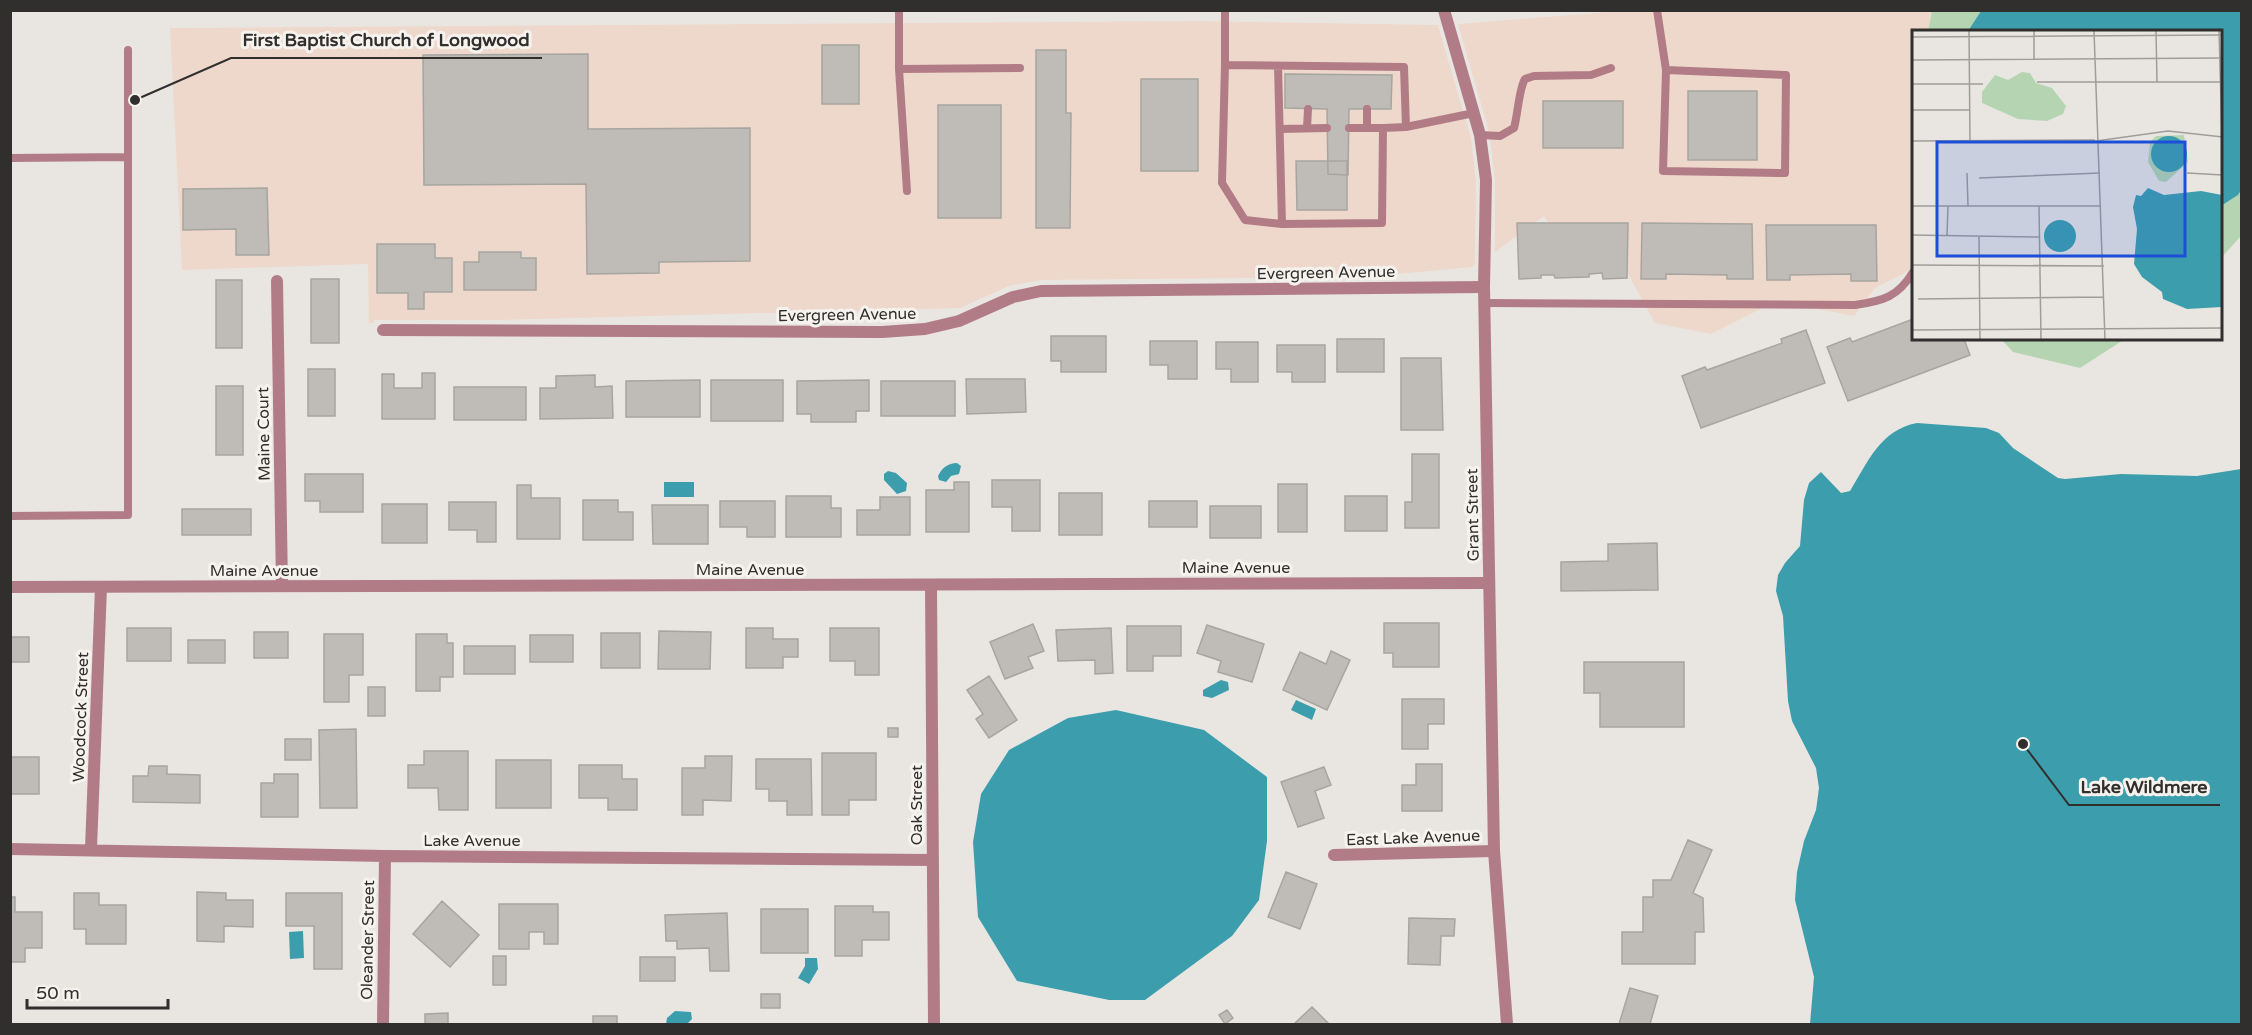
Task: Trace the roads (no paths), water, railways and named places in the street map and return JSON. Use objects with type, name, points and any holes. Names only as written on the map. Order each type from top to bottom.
[{"type":"street","name":"Grant Street","points":[[1444,10],[1480,135],[1486,180],[1485,303],[1494,851],[1507,1024]]},
{"type":"street","name":"Maine Court","points":[[277,281],[282,586]]},
{"type":"street","name":"Evergreen Avenue","points":[[383,330],[882,332],[925,329],[959,321],[1013,297],[1041,291],[1485,287]]},
{"type":"street","name":"Maine Avenue","points":[[10,587],[1490,583]]},
{"type":"street","name":"Oak Street","points":[[931,585],[934,1024]]},
{"type":"street","name":"Woodcock Street","points":[[92,849],[100,587]]},
{"type":"street","name":"Lake Avenue","points":[[10,849],[385,856],[933,860]]},
{"type":"street","name":"East Lake Avenue","points":[[1334,855],[1494,851]]},
{"type":"street","name":"Oleander Street","points":[[383,1024],[385,856]]},
{"type":"lane","points":[[899,10],[899,69],[907,190]]},
{"type":"lane","points":[[1225,10],[1222,183],[1245,220],[1282,224],[1382,223],[1383,128]]},
{"type":"lane","points":[[1657,10],[1666,70],[1663,171],[1785,173],[1786,75],[1666,70]]},
{"type":"lane","points":[[10,516],[128,515],[128,50]]},
{"type":"lane","points":[[1225,65],[1278,66],[1310,70],[1369,70],[1404,67],[1406,127]]},
{"type":"lane","points":[[1278,66],[1282,224]]},
{"type":"lane","points":[[899,69],[1020,68]]},
{"type":"lane","points":[[1480,135],[1500,136],[1514,128],[1519,112],[1521,85],[1525,79],[1534,76],[1591,75],[1611,68]]},
{"type":"lane","points":[[1307,128],[1308,108]]},
{"type":"lane","points":[[1367,109],[1367,128]]},
{"type":"lane","points":[[1349,128],[1406,127],[1474,114]]},
{"type":"lane","points":[[1280,129],[1327,128]]},
{"type":"lane","points":[[10,158],[128,158]]},
{"type":"lane","points":[[1485,303],[1855,305],[1875,302],[1893,295],[1905,285],[1912,274]]},
{"type":"water","points":[[1981,11],[2241,11],[2242,189],[2238,195],[2222,205],[2222,30],[1969,30]]},
{"type":"water","points":[[1917,423],[1986,428],[1999,433],[2013,448],[2058,478],[2065,479],[2121,474],[2197,476],[2241,469],[2241,1024],[1810,1024],[1814,977],[1795,900],[1797,872],[1804,841],[1816,810],[1819,788],[1816,768],[1792,721],[1788,701],[1783,616],[1776,591],[1778,575],[1800,546],[1804,500],[1809,483],[1821,472],[1841,493],[1850,491],[1869,459],[1884,440],[1904,427]]},
{"type":"water","points":[[957,463],[961,466],[959,474],[951,476],[946,482],[939,480],[938,476],[943,468]]},
{"type":"water","points":[[888,471],[896,473],[907,483],[906,491],[897,494],[884,480],[884,474]]},
{"type":"water","points":[[664,482],[694,482],[694,497],[664,497]]},
{"type":"water","points":[[1221,680],[1228,682],[1229,690],[1212,698],[1203,696],[1203,690]]},
{"type":"water","points":[[1296,700],[1316,709],[1312,720],[1291,710]]},
{"type":"water","points":[[1116,710],[1204,730],[1267,777],[1267,841],[1259,900],[1232,936],[1145,1000],[1109,1000],[1017,981],[978,917],[973,842],[981,794],[1009,750],[1068,718]]},
{"type":"water","points":[[303,931],[304,958],[290,959],[289,932]]},
{"type":"water","points":[[805,958],[817,958],[818,969],[809,984],[798,978],[805,966]]},
{"type":"water","points":[[675,1011],[691,1012],[692,1019],[688,1023],[666,1024],[667,1018]]},
{"type":"place","name":"First Baptist Church of Longwood","points":[[135,100]]},
{"type":"place","name":"Lake Wildmere","points":[[2023,744]]}]
